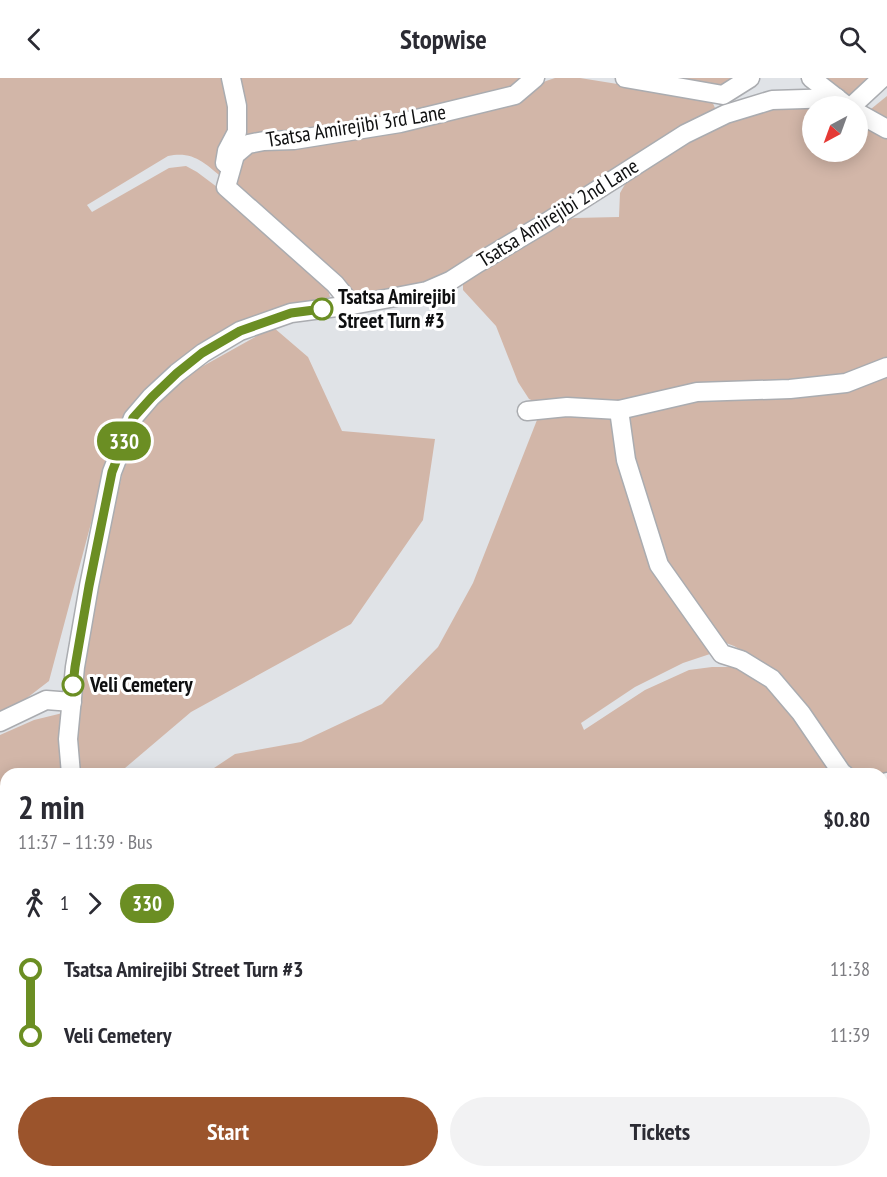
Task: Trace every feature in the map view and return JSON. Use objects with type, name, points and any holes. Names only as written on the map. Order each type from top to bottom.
[{"type":"street","points":[[231,78],[237,106],[237,132],[227,151],[223,172],[226,187],[335,284],[352,305]]},
{"type":"street","name":"Tsatsa Amirejibi 3rd Lane","points":[[226,187],[236,155],[249,144],[294,140],[400,123],[515,95],[535,78]]},
{"type":"street","points":[[625,78],[723,95],[750,78]]},
{"type":"street","points":[[811,78],[835,96]]},
{"type":"street","points":[[856,96],[882,78]]},
{"type":"street","name":"Tsatsa Amirejibi 2nd Lane","points":[[70,768],[68,739],[75,667],[112,472],[133,418],[177,373],[202,353],[240,331],[291,313],[352,305],[426,291],[450,281],[685,134],[726,114],[772,100],[802,102]]},
{"type":"street","points":[[868,119],[887,129]]},
{"type":"street","points":[[527,411],[567,407],[619,410],[697,392],[790,389],[846,383],[887,367]]},
{"type":"street","points":[[619,410],[626,460],[659,565],[722,654],[741,660],[772,679],[801,713],[839,768]]},
{"type":"street","points":[[0,722],[46,700],[72,702]]},
{"type":"shaded area","points":[[0,78],[528,78],[513,91],[389,120],[251,138],[224,179],[204,163],[192,157],[168,156],[87,205],[92,212],[169,168],[186,166],[229,196],[325,280],[330,297],[260,317],[229,331],[169,368],[128,412],[117,433],[98,497],[49,681],[23,701],[0,714]]},
{"type":"shaded area","points":[[555,78],[580,78],[711,99],[715,108],[713,113],[435,282],[357,298],[237,191],[233,180],[242,155],[534,87]]},
{"type":"shaded area","points":[[653,78],[732,78],[720,86]]},
{"type":"shaded area","points":[[825,78],[887,78],[863,96],[848,96]]},
{"type":"shaded area","points":[[887,96],[887,122],[872,113],[871,109]]},
{"type":"shaded area","points":[[802,107],[802,162],[868,162],[868,126],[887,136],[887,362],[854,375],[619,404],[540,404],[529,399],[518,382],[496,326],[463,290],[463,284],[469,275],[549,226],[574,218],[619,217],[620,193],[628,179],[691,139],[761,109]]},
{"type":"shaded area","name":"Veli Cemetery","points":[[273,327],[308,357],[342,431],[435,439],[423,520],[351,624],[191,712],[125,768],[0,768],[0,735],[34,720],[79,709],[84,637],[131,435],[161,399],[196,370]]},
{"type":"shaded area","points":[[887,375],[887,768],[849,768],[768,666],[726,643],[665,567],[634,464],[627,413],[695,400]]},
{"type":"shaded area","points":[[545,415],[608,416],[614,425],[631,498],[713,653],[683,663],[635,687],[581,723],[584,730],[645,690],[689,670],[733,667],[759,677],[771,688],[834,768],[214,768],[235,754],[301,742],[382,704],[438,647],[473,583],[537,420]]},
{"type":"bus line","name":"330","points":[[73,685],[89,586],[112,472],[133,418],[177,373],[202,353],[240,331],[291,313],[322,309]]},
{"type":"place","name":"Tsatsa Amirejibi Street Turn #3","points":[[322,309]]},
{"type":"place","name":"Veli Cemetery","points":[[73,685]]}]
